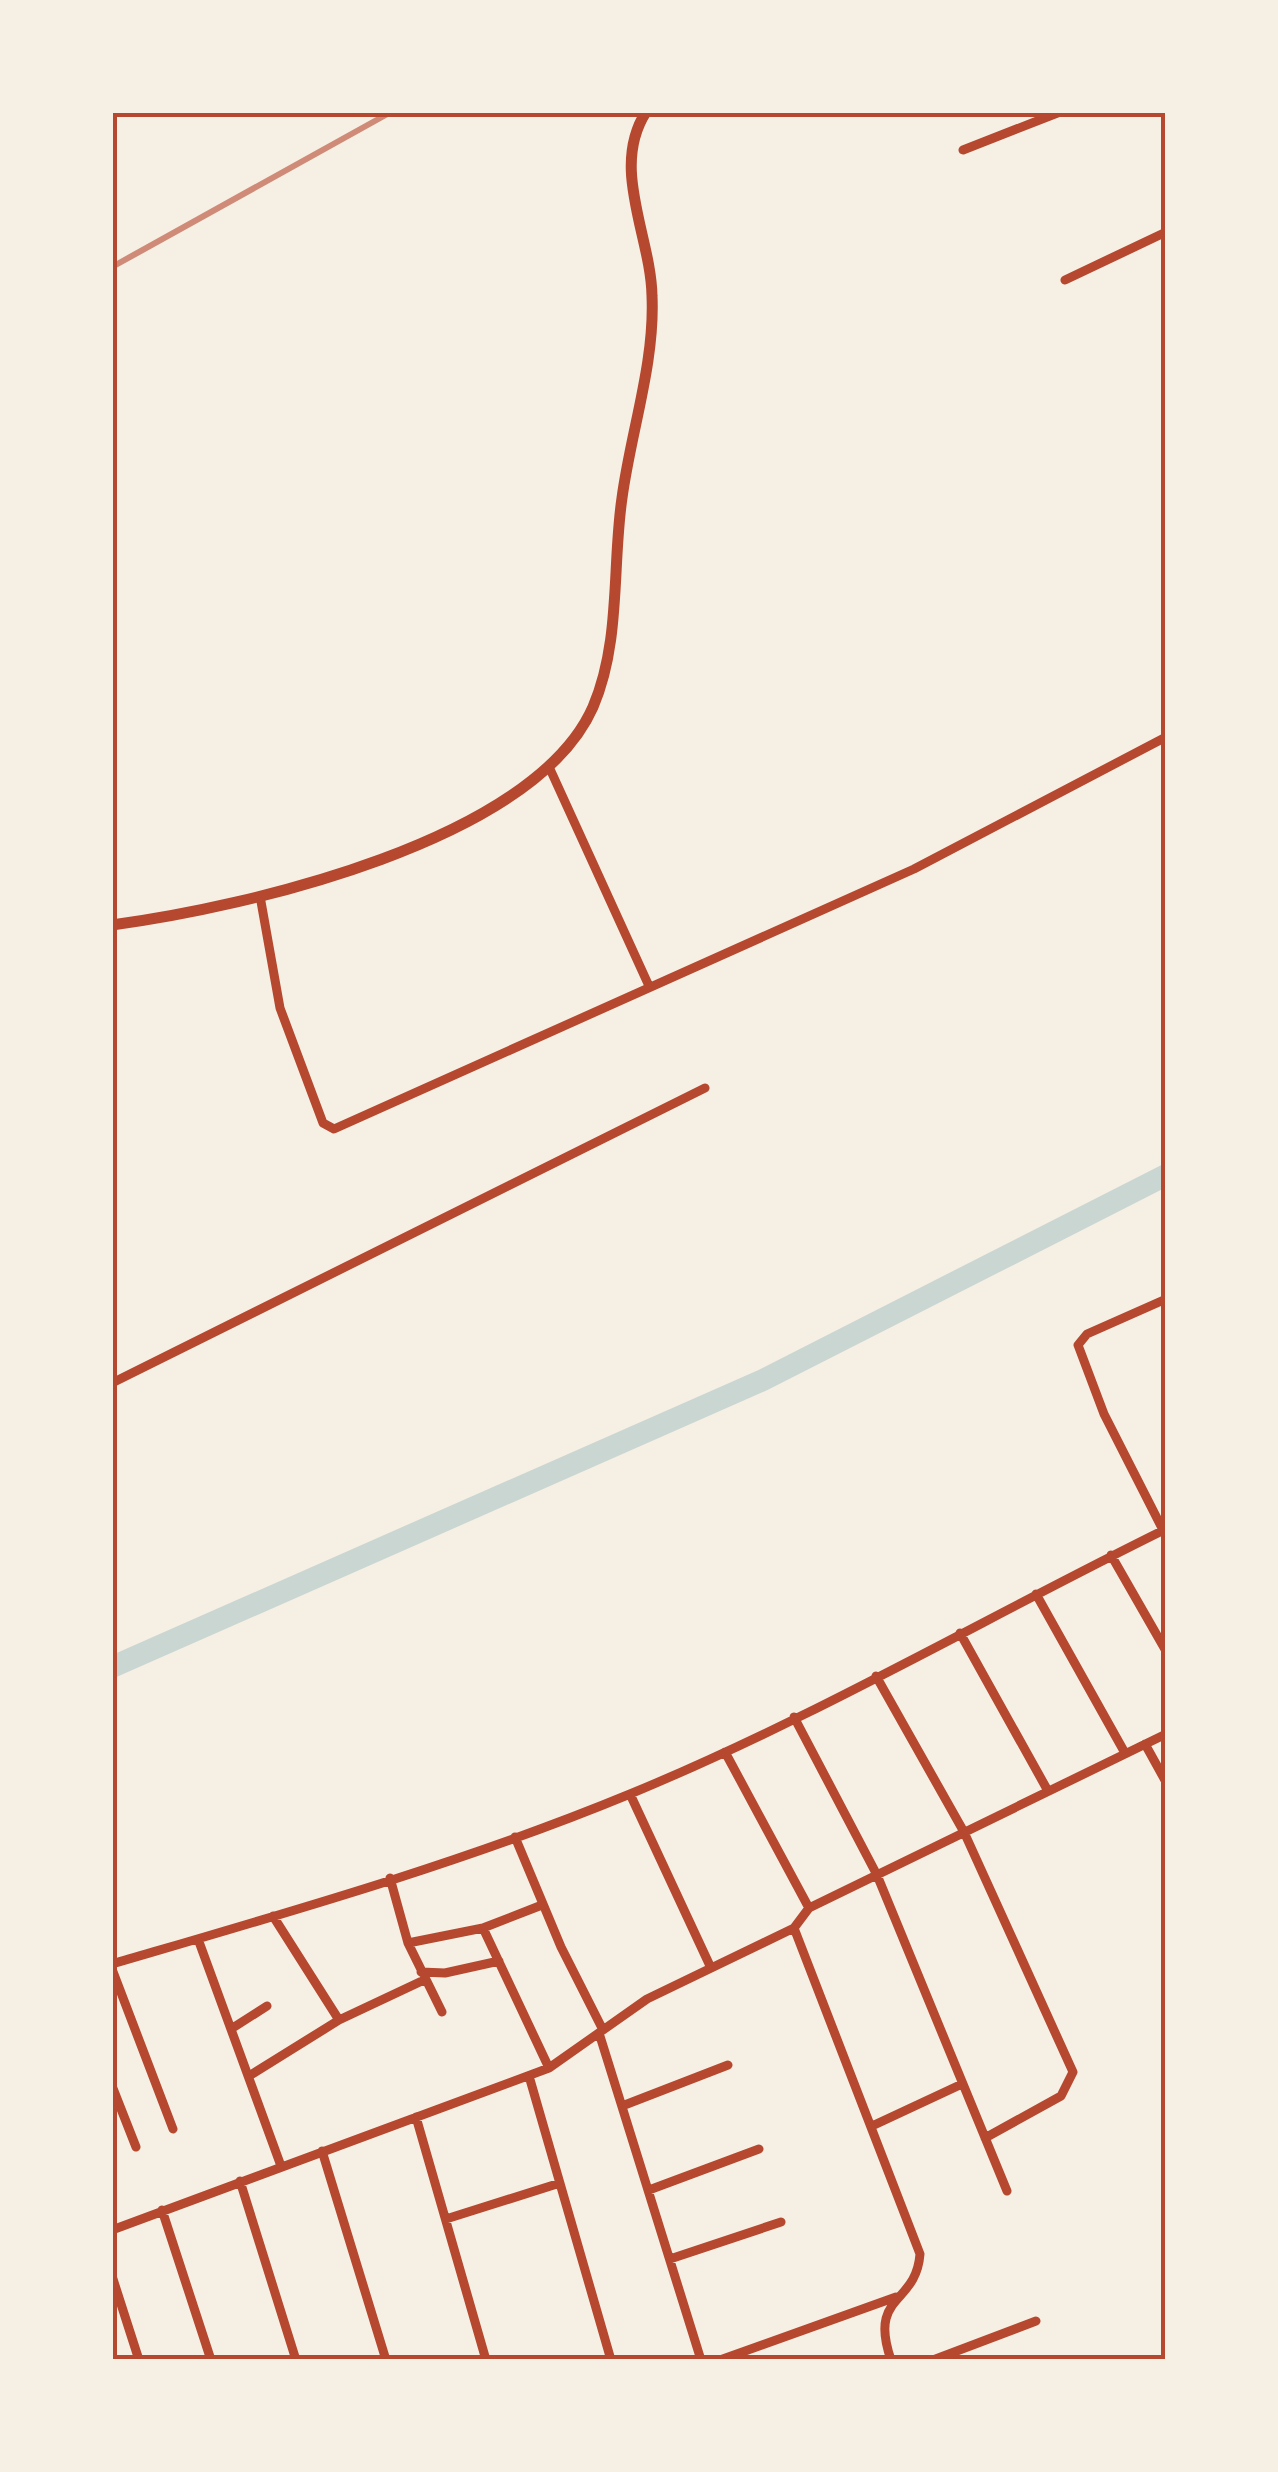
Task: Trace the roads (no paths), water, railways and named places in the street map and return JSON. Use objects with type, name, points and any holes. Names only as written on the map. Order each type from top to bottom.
[{"type":"street","points":[[114,922],[260,896],[427,838],[518,795],[550,768],[592,708],[611,638],[621,500],[651,332],[651,268],[629,160],[633,137],[646,112]]},
{"type":"street","points":[[963,150],[1060,112]]},
{"type":"street","points":[[1065,280],[1166,232]]},
{"type":"street","points":[[260,896],[280,1008],[294,1053],[328,1128],[340,1126],[914,869],[1166,736]]},
{"type":"street","points":[[550,768],[649,986]]},
{"type":"street","points":[[112,1383],[704,1088]]},
{"type":"street","points":[[173,2129],[112,1967],[515,1838],[630,1794],[725,1752],[1164,1529],[1104,1414],[1078,1346],[1087,1334],[1165,1299]]},
{"type":"street","points":[[1111,1555],[1166,1651]]},
{"type":"street","points":[[1036,1594],[1125,1753]]},
{"type":"street","points":[[960,1633],[1048,1791]]},
{"type":"street","points":[[876,1676],[964,1832],[1073,2072],[1069,2087],[1061,2096],[985,2138]]},
{"type":"street","points":[[794,1716],[877,1875],[1007,2191]]},
{"type":"street","points":[[112,2215],[115,2229],[549,2068],[647,1999],[794,1928],[809,1908],[1166,1734]]},
{"type":"street","points":[[1144,1744],[1166,1782]]},
{"type":"street","points":[[725,1752],[809,1908]]},
{"type":"street","points":[[630,1794],[711,1968]]},
{"type":"street","points":[[515,1838],[601,2031],[702,2360]]},
{"type":"street","points":[[390,1878],[408,1944],[442,2012]]},
{"type":"street","points":[[408,1944],[483,1928],[542,1905]]},
{"type":"street","points":[[273,1916],[340,2020]]},
{"type":"street","points":[[483,1928],[549,2068]]},
{"type":"street","points":[[794,1928],[920,2254],[914,2278],[896,2297],[881,2331],[891,2360]]},
{"type":"street","points":[[198,1939],[281,2166]]},
{"type":"street","points":[[249,2076],[422,1976],[498,1961]]},
{"type":"street","points":[[231,2029],[267,2006]]},
{"type":"street","points":[[622,2106],[728,2065]]},
{"type":"street","points":[[529,2076],[611,2360]]},
{"type":"street","points":[[872,2126],[962,2084]]},
{"type":"street","points":[[112,2086],[136,2147]]},
{"type":"street","points":[[416,2117],[486,2360]]},
{"type":"street","points":[[648,2190],[758,2149]]},
{"type":"street","points":[[322,2151],[386,2360]]},
{"type":"street","points":[[240,2181],[296,2360]]},
{"type":"street","points":[[446,2220],[560,2183]]},
{"type":"street","points":[[162,2210],[211,2360]]},
{"type":"street","points":[[670,2259],[781,2222]]},
{"type":"street","points":[[112,2276],[139,2360]]},
{"type":"street","points":[[720,2360],[896,2297]]},
{"type":"street","points":[[933,2360],[1036,2321]]},
{"type":"waterway","points":[[112,1667],[763,1380],[1166,1175]]},
{"type":"railway","points":[[112,267],[391,112]]}]
